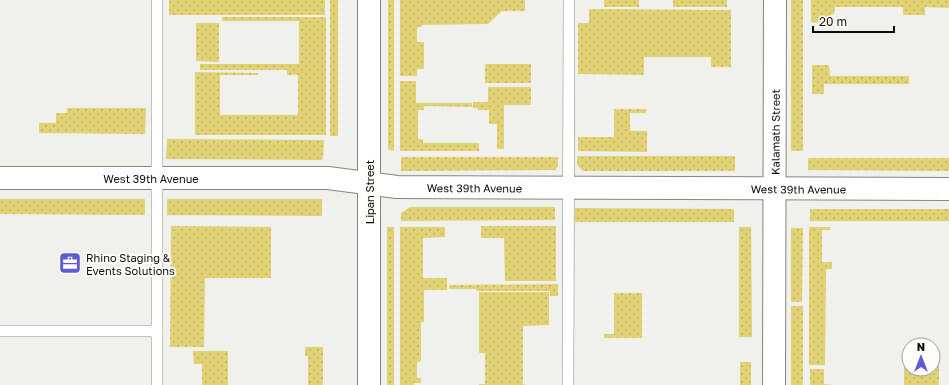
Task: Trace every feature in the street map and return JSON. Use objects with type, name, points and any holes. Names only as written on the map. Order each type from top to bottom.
[{"type":"street","name":"Lipan Street","points":[[369,0],[369,385]]},
{"type":"street","name":"Kalamath Street","points":[[774,385],[775,0]]},
{"type":"street","name":"West 39th Avenue","points":[[0,178],[328,178],[397,187],[949,189]]},
{"type":"lane","points":[[157,0],[157,385]]},
{"type":"lane","points":[[568,385],[569,0]]},
{"type":"lane","points":[[0,331],[157,331]]},
{"type":"shaded area","points":[[169,0],[325,0],[325,15],[169,15]]},
{"type":"shaded area","points":[[330,0],[338,0],[338,136],[330,136]]},
{"type":"shaded area","points":[[388,0],[394,0],[394,151],[388,149]]},
{"type":"shaded area","points":[[400,0],[525,0],[525,11],[502,11],[488,24],[422,25],[422,27],[417,27],[417,42],[424,42],[424,69],[417,69],[417,76],[400,76]]},
{"type":"shaded area","points":[[604,0],[639,0],[639,7],[604,7]]},
{"type":"shaded area","points":[[673,0],[727,0],[727,7],[673,7]]},
{"type":"shaded area","points":[[791,0],[803,0],[803,151],[791,151]]},
{"type":"shaded area","points":[[811,0],[949,0],[949,8],[925,7],[925,15],[903,15],[903,7],[835,7],[834,14],[831,14],[831,23],[811,22]]},
{"type":"shaded area","points":[[589,9],[731,10],[731,67],[711,67],[711,57],[644,57],[644,75],[578,74],[578,23],[589,23]]},
{"type":"shaded area","points":[[222,17],[326,17],[326,135],[195,135],[195,72],[258,73],[258,75],[220,75],[220,115],[298,115],[298,75],[287,75],[287,70],[200,70],[200,64],[299,64],[299,21],[222,21]]},
{"type":"shaded area","points":[[196,23],[219,23],[219,62],[196,61]]},
{"type":"shaded area","points":[[485,64],[531,64],[531,83],[485,83]]},
{"type":"shaded area","points":[[812,65],[829,65],[830,76],[909,76],[909,84],[824,84],[824,94],[812,94]]},
{"type":"shaded area","points":[[400,81],[416,81],[416,103],[472,103],[472,107],[424,106],[424,110],[418,110],[418,139],[423,139],[423,143],[479,143],[479,151],[400,151]]},
{"type":"shaded area","points":[[488,87],[531,87],[531,105],[504,105],[504,149],[497,149],[497,124],[489,124],[489,110],[478,110],[478,108],[473,108],[473,102],[488,102]]},
{"type":"shaded area","points":[[67,108],[146,108],[145,134],[39,133],[39,123],[56,123],[56,113],[67,113]]},
{"type":"shaded area","points":[[614,109],[646,109],[646,113],[630,113],[630,131],[647,131],[647,152],[578,151],[578,137],[614,137]]},
{"type":"shaded area","points":[[167,139],[324,140],[323,157],[322,160],[166,159]]},
{"type":"shaded area","points":[[577,156],[735,156],[735,171],[583,171],[577,165]]},
{"type":"shaded area","points":[[401,157],[558,157],[558,166],[555,170],[401,171]]},
{"type":"shaded area","points":[[808,158],[949,158],[949,171],[808,170]]},
{"type":"shaded area","points":[[0,199],[145,199],[145,215],[0,214]]},
{"type":"shaded area","points":[[167,199],[322,199],[322,216],[167,215]]},
{"type":"shaded area","points":[[410,207],[555,207],[555,220],[401,221],[401,213]]},
{"type":"shaded area","points":[[575,208],[734,209],[734,222],[575,222]]},
{"type":"shaded area","points":[[810,209],[949,209],[949,221],[810,221]]},
{"type":"shaded area","points":[[171,226],[271,227],[271,278],[205,278],[204,347],[170,347]]},
{"type":"shaded area","points":[[481,226],[556,226],[556,281],[505,281],[504,238],[481,238]]},
{"type":"shaded area","points":[[387,227],[394,227],[394,385],[387,385]]},
{"type":"shaded area","points":[[400,227],[445,227],[445,237],[423,238],[423,278],[447,278],[447,290],[424,290],[424,322],[421,322],[421,361],[417,362],[417,378],[421,378],[421,383],[414,383],[414,385],[400,385]]},
{"type":"shaded area","points":[[739,227],[751,227],[752,337],[739,337]]},
{"type":"shaded area","points":[[809,227],[830,227],[830,230],[822,230],[822,262],[832,262],[832,269],[826,269],[825,365],[809,365]]},
{"type":"shaded area","points":[[791,228],[803,228],[802,302],[791,302]]},
{"type":"shaded area","points":[[558,284],[558,296],[550,296],[550,291],[477,291],[476,289],[449,289],[449,285]]},
{"type":"shaded area","points":[[479,292],[549,292],[549,325],[523,326],[523,384],[526,385],[479,385],[485,384],[485,353],[479,353]]},
{"type":"shaded area","points":[[614,293],[642,293],[642,338],[604,338],[604,334],[614,334]]},
{"type":"shaded area","points":[[791,306],[803,306],[803,385],[791,385]]},
{"type":"shaded area","points":[[305,347],[323,347],[323,385],[308,385],[308,356],[305,356]]},
{"type":"shaded area","points":[[193,351],[228,351],[228,385],[202,385],[202,364],[194,364]]},
{"type":"shaded area","points":[[740,362],[751,362],[751,385],[740,385]]},
{"type":"shaded area","points":[[810,369],[824,369],[824,384],[833,385],[810,385]]},
{"type":"shaded area","points":[[904,377],[939,377],[939,385],[904,385]]},
{"type":"place","name":"Rhino Staging & Events Solutions","points":[[70,263]]}]
